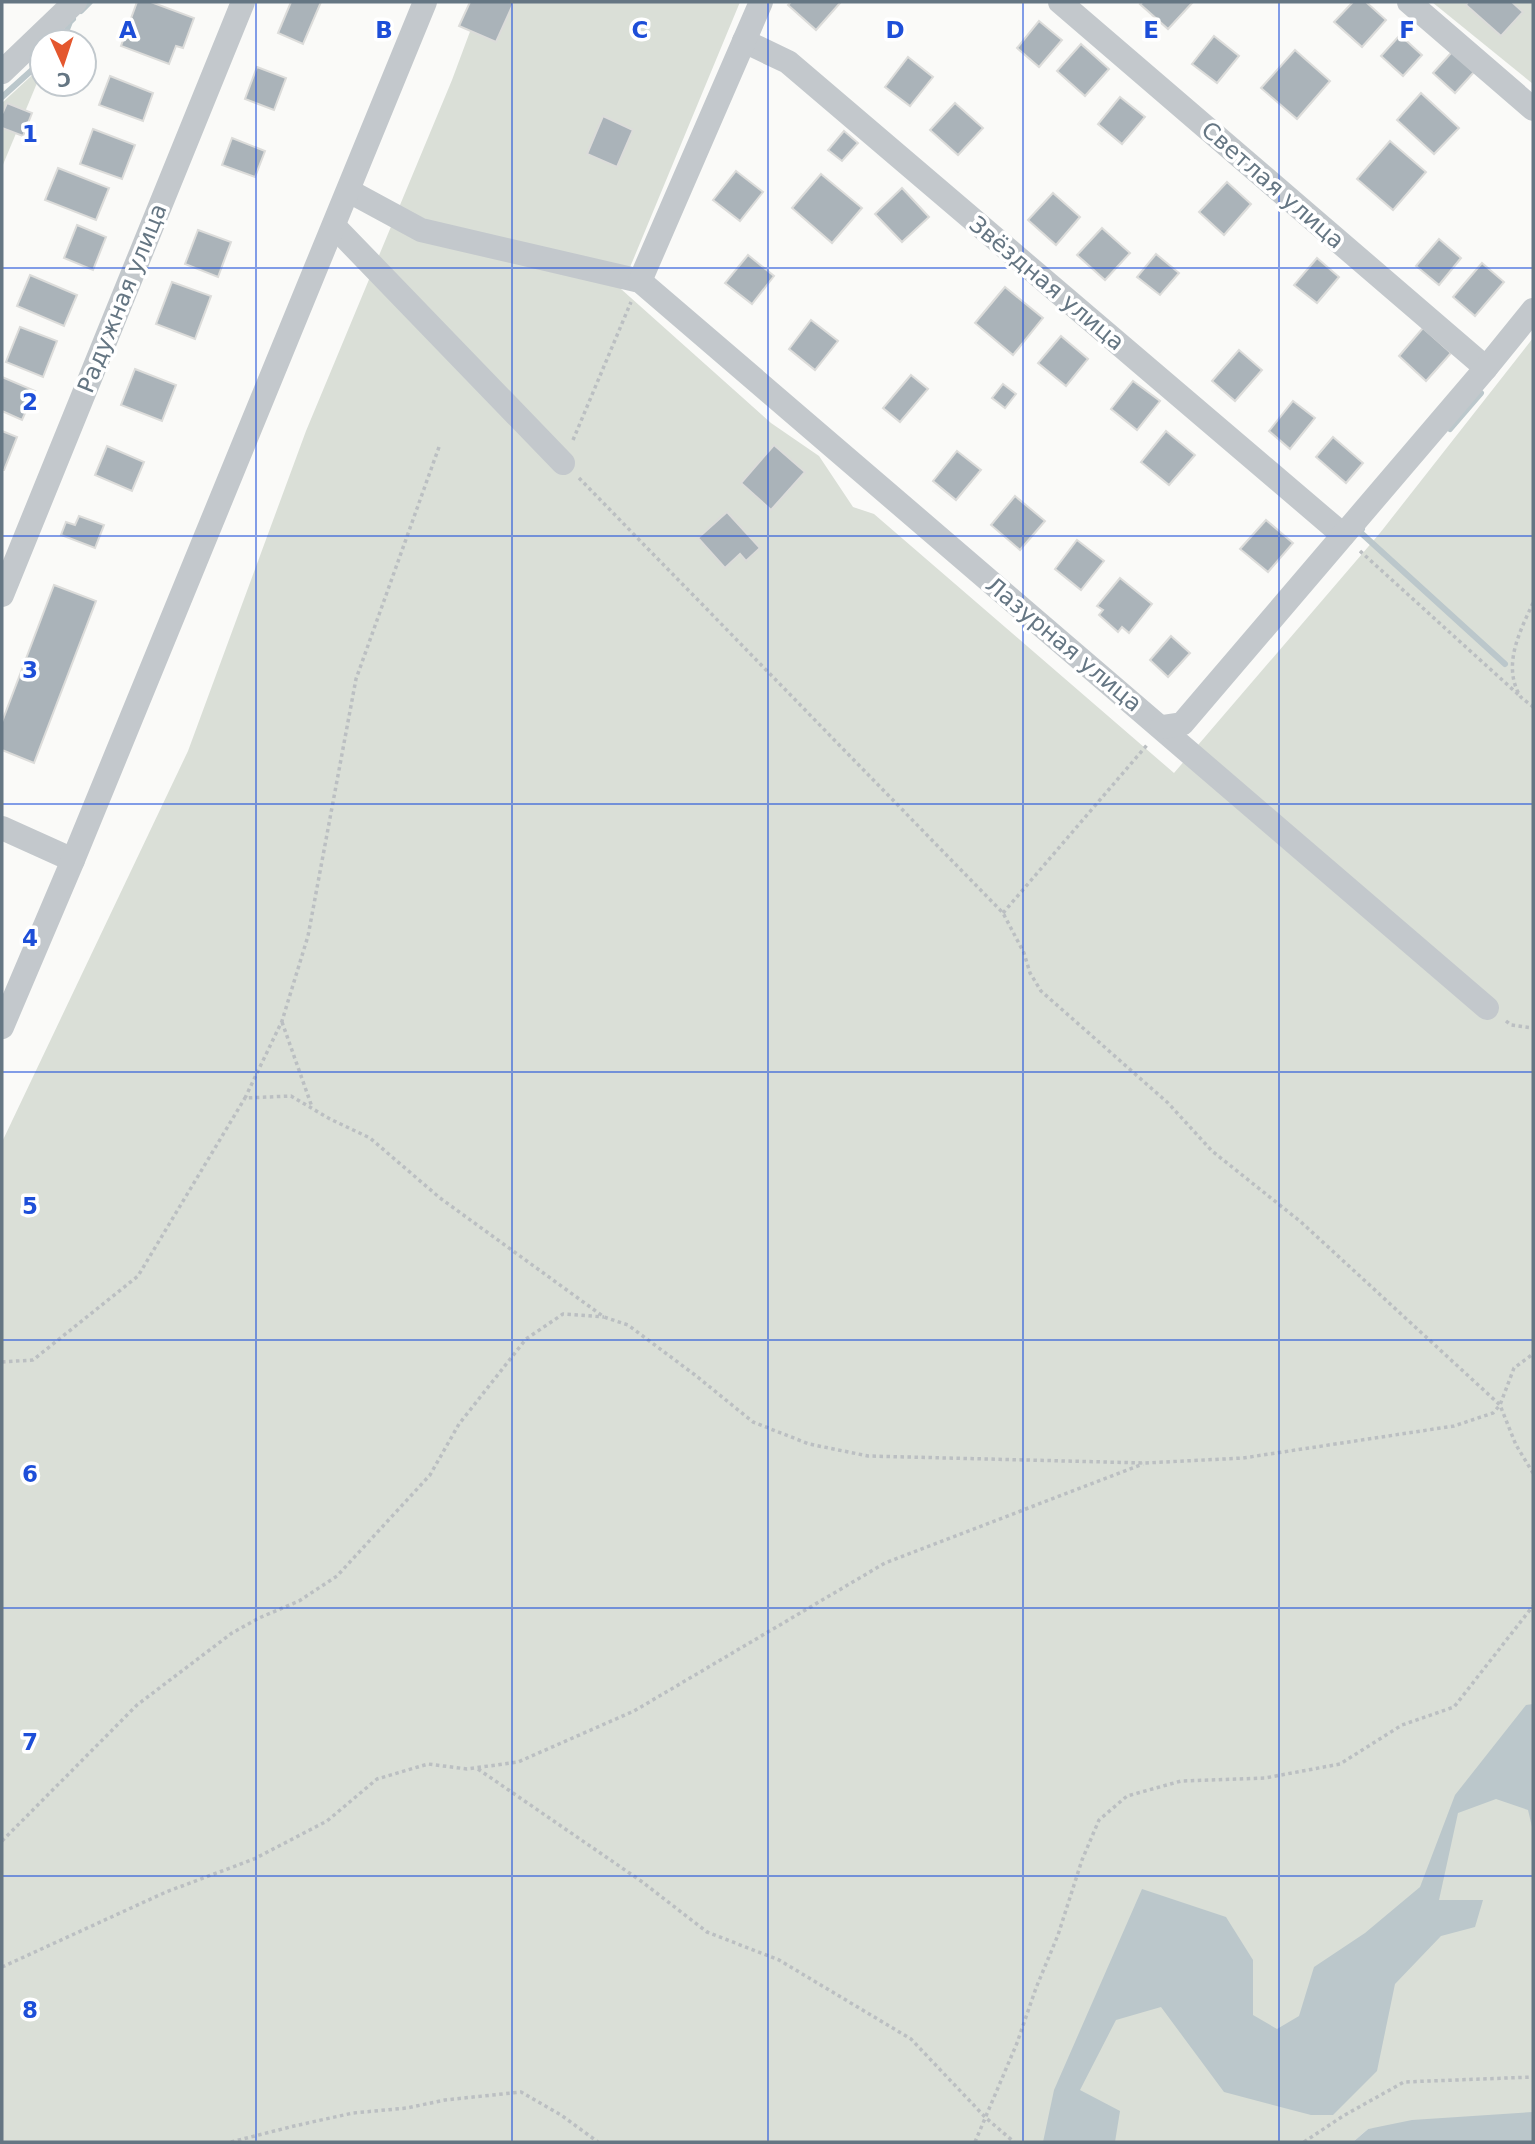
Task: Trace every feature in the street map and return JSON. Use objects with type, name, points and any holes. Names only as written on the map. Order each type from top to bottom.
[{"type":"street","points":[[2,72],[75,2]]},
{"type":"street","name":"Радужная улица","points":[[2,595],[243,2]]},
{"type":"street","points":[[2,1027],[425,2]]},
{"type":"street","points":[[349,191],[421,230],[640,281],[761,2]]},
{"type":"street","name":"Светлая улица","points":[[1060,2],[1486,368]]},
{"type":"street","points":[[1409,2],[1533,109]]},
{"type":"street","name":"Звёздная улица","points":[[744,41],[788,62],[1343,535]]},
{"type":"street","points":[[334,226],[563,463]]},
{"type":"street","name":"Лазурная улица","points":[[640,281],[1487,1008]]},
{"type":"street","points":[[1162,727],[1182,724],[1533,310]]},
{"type":"street","points":[[2,828],[73,860]]},
{"type":"path","points":[[640,281],[563,463],[1003,913],[1024,953],[1030,973],[1041,990],[1168,1103],[1212,1151],[1301,1222],[1500,1405],[1516,1445],[1533,1473]]},
{"type":"path","points":[[2,1362],[33,1360],[138,1276],[245,1098],[282,1021],[308,936],[356,679],[439,447]]},
{"type":"path","points":[[1343,535],[1533,707]]},
{"type":"path","points":[[1521,697],[1511,668],[1518,635],[1533,603]]},
{"type":"path","points":[[1003,913],[1162,727]]},
{"type":"path","points":[[1487,1008],[1511,1025],[1533,1027]]},
{"type":"path","points":[[282,1021],[313,1109]]},
{"type":"path","points":[[245,1098],[291,1096],[370,1138],[440,1198],[604,1317]]},
{"type":"path","points":[[2,1841],[137,1705],[232,1633],[299,1601],[337,1576],[429,1475],[458,1424],[526,1339],[563,1314],[604,1317],[628,1325],[753,1422],[809,1444],[869,1456],[1145,1463],[1243,1458],[1454,1426],[1493,1413],[1500,1405],[1514,1368],[1533,1354]]},
{"type":"path","points":[[2,1967],[166,1892],[254,1859],[327,1821],[377,1779],[428,1764],[467,1769],[518,1762],[634,1711],[886,1563],[1145,1463]]},
{"type":"path","points":[[975,2142],[1059,1935],[1082,1860],[1099,1820],[1128,1796],[1181,1781],[1265,1778],[1340,1764],[1402,1725],[1454,1707],[1533,1606]]},
{"type":"path","points":[[477,1768],[641,1881],[707,1932],[779,1961],[911,2039],[986,2118],[1014,2142]]},
{"type":"path","points":[[1304,2142],[1343,2116],[1404,2082],[1533,2077]]},
{"type":"path","points":[[231,2142],[353,2113],[407,2109],[444,2100],[521,2092],[561,2115],[598,2142]]},
{"type":"shaded area","points":[[481,2],[740,2],[621,289],[771,423],[819,456],[853,507],[874,514],[1174,773],[1380,533],[1533,338],[1533,2113],[1368,2129],[1353,2142],[2,2142],[2,1142],[188,751],[306,431],[452,80]]},
{"type":"shaded area","points":[[1432,2],[1533,2],[1533,84]]},
{"type":"shaded area","points":[[28,79],[28,98],[31,98],[2,167],[2,103]]},
{"type":"shaded area","points":[[1533,1704],[1533,1831],[1528,1810],[1496,1799],[1458,1813],[1439,1900],[1483,1900],[1475,1927],[1441,1936],[1395,1984],[1377,2071],[1333,2115],[1311,2115],[1224,2092],[1161,2007],[1116,2020],[1080,2090],[1120,2111],[1115,2142],[1043,2142],[1054,2090],[1142,1889],[1226,1917],[1253,1960],[1253,2015],[1277,2029],[1299,2016],[1314,1967],[1365,1933],[1420,1887],[1455,1795],[1526,1705]]},
{"type":"shaded area","points":[[1533,2112],[1533,2142],[1353,2142],[1368,2129],[1412,2120]]},
{"type":"building","points":[[137,2],[151,2],[194,18],[183,48],[176,46],[169,64],[121,46]]},
{"type":"building","points":[[291,2],[321,2],[303,44],[278,33]]},
{"type":"building","points":[[470,2],[514,2],[496,42],[459,26]]},
{"type":"building","points":[[791,2],[840,3],[816,30],[788,5]]},
{"type":"building","points":[[1193,2],[1168,29],[1140,4]]},
{"type":"building","points":[[1353,2],[1366,2],[1386,20],[1362,47],[1334,22]]},
{"type":"building","points":[[1468,2],[1512,2],[1523,12],[1501,36],[1466,5]]},
{"type":"building","points":[[1039,21],[1062,40],[1039,67],[1017,48]]},
{"type":"building","points":[[1400,35],[1422,55],[1403,76],[1381,56]]},
{"type":"building","points":[[1214,36],[1239,56],[1217,83],[1192,64]]},
{"type":"building","points":[[1081,44],[1109,69],[1085,96],[1057,71]]},
{"type":"building","points":[[1295,50],[1330,81],[1297,119],[1261,88]]},
{"type":"building","points":[[1452,52],[1474,72],[1455,93],[1433,73]]},
{"type":"building","points":[[908,57],[933,77],[910,106],[885,87]]},
{"type":"building","points":[[257,67],[286,78],[274,110],[245,99]]},
{"type":"building","points":[[110,76],[153,93],[143,121],[99,105]]},
{"type":"building","points":[[1421,93],[1459,128],[1434,154],[1397,120]]},
{"type":"building","points":[[1120,97],[1145,117],[1122,144],[1098,124]]},
{"type":"building","points":[[7,103],[32,113],[23,136],[2,128],[2,111]]},
{"type":"building","points":[[955,103],[983,128],[958,155],[930,130]]},
{"type":"building","points":[[603,116],[633,130],[617,167],[587,154]]},
{"type":"building","points":[[93,129],[135,145],[122,179],[80,164]]},
{"type":"building","points":[[844,131],[858,143],[842,161],[828,150]]},
{"type":"building","points":[[232,138],[265,151],[255,177],[222,165]]},
{"type":"building","points":[[1390,141],[1426,172],[1393,210],[1357,179]]},
{"type":"building","points":[[58,168],[109,188],[96,220],[45,200]]},
{"type":"building","points":[[736,171],[763,192],[740,221],[713,200]]},
{"type":"building","points":[[821,174],[862,208],[832,243],[792,208]]},
{"type":"building","points":[[1227,182],[1251,204],[1224,235],[1199,212]]},
{"type":"building","points":[[902,188],[929,217],[902,242],[875,214]]},
{"type":"building","points":[[1053,193],[1080,217],[1056,245],[1028,220]]},
{"type":"building","points":[[77,225],[106,237],[93,270],[64,258]]},
{"type":"building","points":[[1102,228],[1130,253],[1105,280],[1077,255]]},
{"type":"building","points":[[198,230],[231,242],[218,277],[185,264]]},
{"type":"building","points":[[1439,239],[1461,258],[1439,285],[1416,266]]},
{"type":"building","points":[[1156,254],[1179,273],[1160,295],[1137,277]]},
{"type":"building","points":[[748,255],[774,276],[752,304],[725,283]]},
{"type":"building","points":[[1317,258],[1339,277],[1317,303],[1294,285]]},
{"type":"building","points":[[1482,263],[1504,282],[1475,316],[1453,297]]},
{"type":"building","points":[[30,275],[77,295],[64,326],[17,306]]},
{"type":"building","points":[[172,282],[211,296],[195,339],[156,324]]},
{"type":"building","points":[[1005,287],[1043,318],[1013,355],[975,323]]},
{"type":"building","points":[[811,320],[838,341],[815,370],[789,349]]},
{"type":"building","points":[[20,327],[57,341],[43,377],[6,362]]},
{"type":"building","points":[[1423,328],[1451,353],[1426,381],[1399,356]]},
{"type":"building","points":[[1061,336],[1088,359],[1066,386],[1038,363]]},
{"type":"building","points":[[1239,350],[1262,370],[1235,401],[1212,381]]},
{"type":"building","points":[[135,369],[176,385],[162,421],[121,405]]},
{"type":"building","points":[[911,375],[928,389],[900,422],[883,408]]},
{"type":"building","points":[[2,377],[35,391],[22,420],[2,411]]},
{"type":"building","points":[[1133,381],[1160,401],[1137,430],[1111,409]]},
{"type":"building","points":[[1003,384],[1016,394],[1005,408],[992,398]]},
{"type":"building","points":[[1293,401],[1315,418],[1290,449],[1269,431]]},
{"type":"building","points":[[2,431],[17,437],[4,470],[2,470]]},
{"type":"building","points":[[1166,431],[1195,455],[1169,485],[1141,462]]},
{"type":"building","points":[[1333,437],[1363,463],[1346,483],[1316,457]]},
{"type":"building","points":[[774,445],[805,472],[771,510],[741,483]]},
{"type":"building","points":[[107,446],[144,462],[132,491],[95,475]]},
{"type":"building","points":[[957,451],[981,470],[956,500],[933,481]]},
{"type":"building","points":[[1015,496],[1045,521],[1020,550],[991,525]]},
{"type":"building","points":[[727,512],[760,548],[746,561],[740,554],[725,568],[698,538]]},
{"type":"building","points":[[79,516],[104,525],[95,548],[61,535],[66,522],[75,525]]},
{"type":"building","points":[[1266,520],[1293,543],[1268,572],[1240,549]]},
{"type":"building","points":[[1077,540],[1104,561],[1081,590],[1055,569]]},
{"type":"building","points":[[1120,578],[1152,604],[1129,633],[1122,627],[1118,632],[1099,615],[1103,610],[1097,606]]},
{"type":"building","points":[[54,585],[96,601],[34,763],[2,750],[2,722]]},
{"type":"building","points":[[1171,636],[1190,653],[1168,677],[1150,660]]},
{"type":"waterway","points":[[81,11],[90,2]]},
{"type":"waterway","points":[[68,28],[73,19]]},
{"type":"waterway","points":[[2,97],[28,74]]},
{"type":"waterway","points":[[1450,429],[1481,393]]},
{"type":"waterway","points":[[1362,529],[1360,532],[1505,664]]}]
